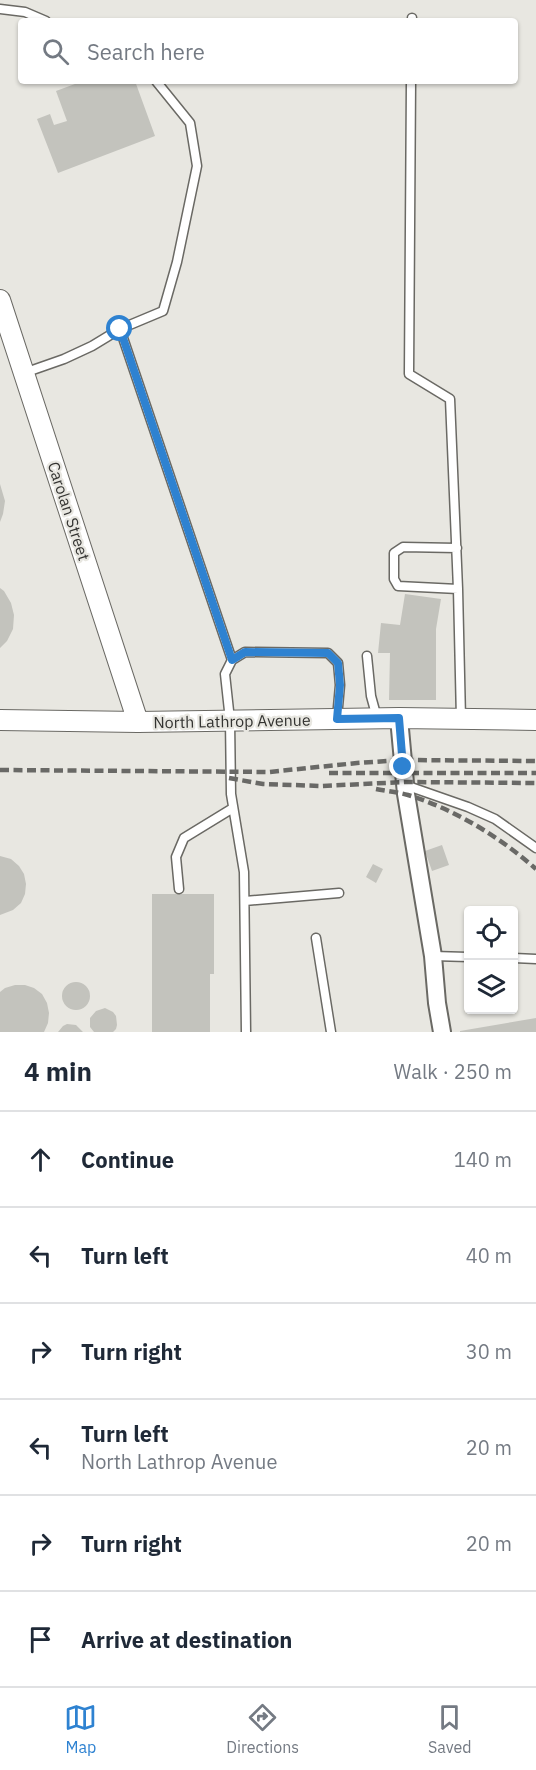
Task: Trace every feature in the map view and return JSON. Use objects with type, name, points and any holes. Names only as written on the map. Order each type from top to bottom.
[{"type":"street","name":"Carolan Street","points":[[0,300],[138,722]]},
{"type":"street","name":"North Lathrop Avenue","points":[[0,720],[138,722],[377,718],[536,720]]},
{"type":"street","points":[[399,718],[405,785],[434,956],[437,1003],[442,1032]]},
{"type":"lane","points":[[0,9],[25,12],[39,18]]},
{"type":"lane","points":[[24,373],[64,359],[120,329],[163,311],[177,262],[197,166],[190,123],[158,84]]},
{"type":"lane","points":[[411,84],[409,374],[450,399],[457,548],[461,719]]},
{"type":"lane","points":[[120,329],[232,660]]},
{"type":"lane","points":[[457,548],[403,547],[394,553],[394,579],[398,586],[458,589]]},
{"type":"lane","points":[[246,1032],[244,872],[231,794],[230,720],[225,674],[232,660],[245,652],[328,653],[338,663],[340,685],[337,719]]},
{"type":"lane","points":[[367,656],[370,696],[377,718]]},
{"type":"lane","points":[[405,785],[495,819],[536,848]]},
{"type":"lane","points":[[179,889],[176,856],[184,838],[233,808]]},
{"type":"lane","points":[[245,901],[339,893]]},
{"type":"lane","points":[[316,938],[330,1032]]},
{"type":"lane","points":[[434,956],[464,957]]},
{"type":"lane","points":[[518,958],[536,959]]},
{"type":"building","points":[[75,84],[136,84],[155,136],[58,173],[37,119],[50,114],[54,125],[67,121],[56,91]]},
{"type":"building","points":[[0,484],[5,501],[0,522]]},
{"type":"building","points":[[0,588],[11,603],[14,615],[13,629],[7,641],[0,648]]},
{"type":"building","points":[[405,594],[441,599],[436,629],[436,700],[389,700],[390,653],[378,653],[381,623],[400,625]]},
{"type":"building","points":[[442,845],[449,865],[432,871],[425,851]]},
{"type":"building","points":[[0,856],[11,859],[19,866],[26,884],[21,903],[13,910],[0,915]]},
{"type":"building","points":[[373,864],[383,869],[376,883],[366,877]]},
{"type":"building","points":[[152,894],[214,894],[214,974],[210,974],[210,1032],[152,1032]]},
{"type":"building","points":[[76,982],[86,986],[90,996],[86,1006],[76,1010],[66,1006],[62,996],[66,986]]},
{"type":"building","points":[[15,985],[34,988],[42,994],[49,1013],[44,1032],[0,1032],[0,992]]},
{"type":"building","points":[[105,1008],[116,1016],[116,1029],[113,1032],[94,1032],[90,1027],[90,1018],[96,1011]]},
{"type":"building","points":[[536,1018],[536,1032],[460,1032],[460,1031]]},
{"type":"building","points":[[67,1024],[76,1025],[83,1032],[58,1032]]},
{"type":"railway","points":[[0,770],[269,772],[402,760],[536,761]]},
{"type":"railway","points":[[329,773],[536,773]]},
{"type":"railway","points":[[229,778],[263,784],[322,786],[405,782],[536,783]]},
{"type":"railway","points":[[376,789],[408,795],[459,816],[492,835],[536,869]]},
{"type":"route","points":[[120,329],[232,660],[245,652],[328,653],[338,663],[340,685],[337,719],[399,718],[403,767]]}]
